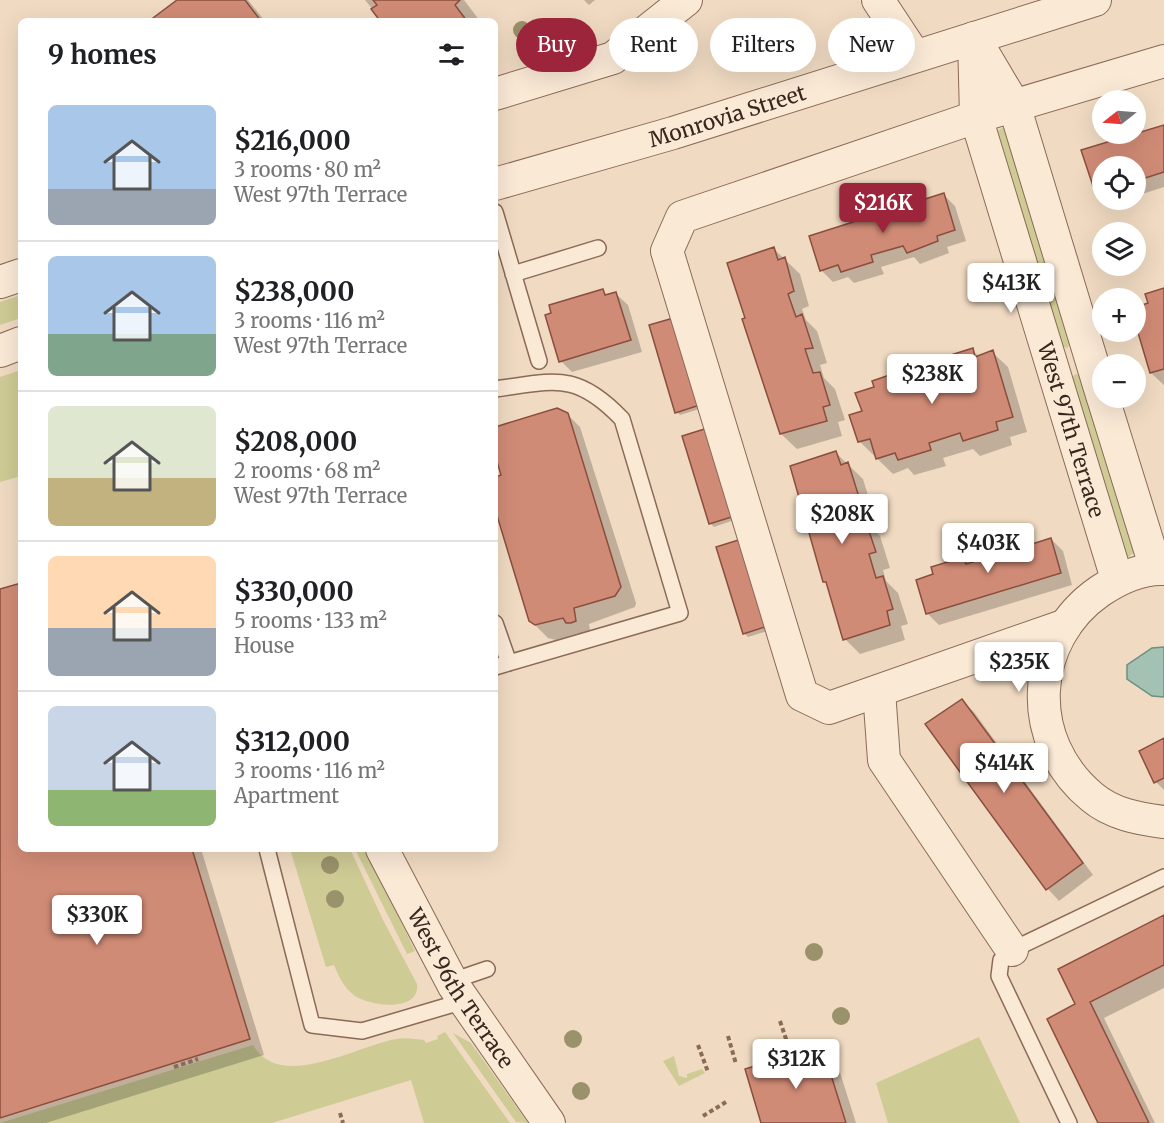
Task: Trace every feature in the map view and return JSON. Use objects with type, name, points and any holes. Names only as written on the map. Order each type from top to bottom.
[{"type":"street","points":[[498,93],[613,58],[686,0]]},
{"type":"street","points":[[878,0],[890,18]]},
{"type":"street","name":"Monrovia Street","points":[[915,56],[1095,0]]},
{"type":"street","points":[[974,38],[1014,105],[1092,360]]},
{"type":"street","name":"West 97th Terrace","points":[[974,38],[976,117],[1117,579]]},
{"type":"street","points":[[1066,625],[829,708],[802,695],[667,251],[682,217],[976,117],[1164,61]]},
{"type":"street","name":"Monrovia Street","points":[[498,183],[673,133],[865,72]]},
{"type":"street","points":[[0,282],[18,276]]},
{"type":"street","points":[[0,351],[18,344]]},
{"type":"street","points":[[1107,408],[1160,569],[1117,579],[1081,604],[1055,640],[1043,682],[1046,725],[1063,766],[1092,798],[1131,818],[1164,822]]},
{"type":"street","points":[[879,691],[884,759],[1012,950]]},
{"type":"street","name":"West 96th Terrace","points":[[384,852],[458,991],[549,1123]]},
{"type":"lane","points":[[498,222],[539,362]]},
{"type":"lane","points":[[513,274],[598,248]]},
{"type":"lane","points":[[498,389],[562,381],[601,397],[622,419],[680,613],[502,665],[498,640]]},
{"type":"lane","points":[[268,852],[312,1025],[362,1031],[458,991],[487,969]]},
{"type":"lane","points":[[1069,1123],[999,976],[1001,960],[1012,950],[1164,877]]},
{"type":"path","points":[[780,1021],[789,1048]]},
{"type":"path","points":[[728,1036],[736,1064]]},
{"type":"path","points":[[698,1045],[708,1072]]},
{"type":"path","points":[[174,1067],[198,1059]]},
{"type":"path","points":[[703,1116],[726,1102]]},
{"type":"path","points":[[340,1113],[343,1123]]},
{"type":"shaded area","points":[[1006,128],[1071,344],[1067,348],[1060,346],[996,132]]},
{"type":"shaded area","points":[[18,296],[18,319],[0,325],[0,302]]},
{"type":"shaded area","points":[[18,371],[18,477],[0,482],[0,377]]},
{"type":"shaded area","points":[[1076,374],[1081,376],[1135,551],[1129,557],[1124,555],[1071,378]]},
{"type":"shaded area","points":[[1164,647],[1164,697],[1152,696],[1127,679],[1127,665],[1152,648]]},
{"type":"shaded area","points":[[291,852],[351,852],[383,920],[417,984],[416,993],[411,1000],[393,1005],[362,1000],[348,989],[334,965],[326,967]]},
{"type":"shaded area","points":[[356,852],[367,852],[415,951],[407,954]]},
{"type":"shaded area","points":[[445,1032],[510,1123],[424,1123],[411,1080],[272,1123],[0,1123],[253,1045],[265,1059],[281,1065],[300,1066],[396,1039],[424,1040],[426,1043],[438,1039],[437,1036]]},
{"type":"shaded area","points":[[453,1033],[471,1043],[528,1123],[516,1122]]},
{"type":"shaded area","points":[[979,1037],[1020,1123],[888,1123],[876,1083]]},
{"type":"shaded area","points":[[674,1056],[679,1076],[687,1078],[687,1074],[702,1069],[705,1073],[679,1086],[663,1061]]},
{"type":"building","points":[[177,0],[245,0],[259,18],[153,18]]},
{"type":"building","points":[[373,0],[460,0],[455,5],[465,18],[378,18],[371,9],[377,5]]},
{"type":"building","points":[[1164,125],[1164,172],[1146,178],[1146,156],[1092,156],[1092,183],[1081,150],[1101,144],[1146,144],[1146,130]]},
{"type":"building","points":[[944,193],[955,230],[937,236],[938,241],[907,253],[903,246],[871,255],[873,262],[841,272],[838,265],[820,271],[809,236]]},
{"type":"building","points":[[774,247],[778,260],[785,257],[794,291],[788,294],[796,317],[802,314],[813,348],[805,349],[813,373],[820,372],[830,405],[823,407],[827,421],[780,434],[742,319],[745,318],[727,263]]},
{"type":"building","points":[[1164,288],[1164,369],[1150,373],[1141,342],[1146,342],[1146,304],[1148,303],[1146,294]]},
{"type":"building","points":[[603,289],[605,295],[616,292],[631,340],[559,362],[545,315],[551,313],[549,305]]},
{"type":"building","points":[[677,317],[703,404],[675,413],[649,325]]},
{"type":"building","points":[[973,348],[975,357],[993,350],[1013,417],[996,422],[998,430],[963,441],[960,433],[929,443],[931,450],[898,460],[895,453],[876,459],[870,439],[858,442],[849,415],[862,411],[855,393],[874,387],[872,381],[907,369],[909,376],[941,368],[938,359]]},
{"type":"building","points":[[557,408],[568,413],[621,587],[615,596],[574,608],[576,621],[571,623],[566,623],[563,618],[535,625],[529,621],[498,519],[498,476],[501,475],[498,465],[498,426]]},
{"type":"building","points":[[711,427],[738,515],[709,524],[682,436]]},
{"type":"building","points":[[836,451],[841,465],[848,462],[859,497],[852,499],[858,520],[865,519],[876,552],[869,554],[876,578],[883,576],[893,609],[887,611],[890,625],[843,640],[826,582],[823,582],[790,466]]},
{"type":"building","points":[[1029,537],[1032,544],[1051,538],[1061,573],[926,614],[916,580],[933,574],[931,567],[964,557],[966,564],[999,554],[997,547]]},
{"type":"building","points":[[745,538],[771,625],[743,634],[716,547]]},
{"type":"building","points":[[18,584],[18,852],[193,852],[250,1039],[0,1118],[0,589]]},
{"type":"building","points":[[962,699],[1083,863],[1046,890],[925,724]]},
{"type":"building","points":[[1164,738],[1164,778],[1154,783],[1139,751]]},
{"type":"building","points":[[1164,915],[1164,965],[1090,1002],[1149,1123],[1098,1123],[1047,1019],[1075,1004],[1058,969]]},
{"type":"building","points":[[822,1046],[846,1123],[761,1123],[745,1069]]}]
